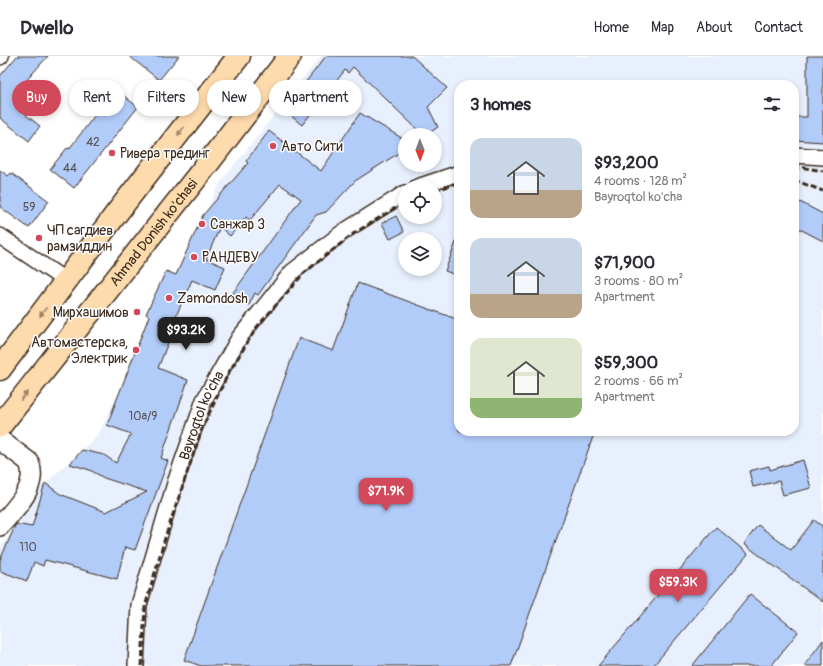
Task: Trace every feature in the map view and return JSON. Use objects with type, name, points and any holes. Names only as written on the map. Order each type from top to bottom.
[{"type":"main road","points":[[0,369],[239,56]]},
{"type":"main road","name":"Ahmad Donish ko'chasi","points":[[0,426],[212,158],[290,56]]},
{"type":"main road","points":[[212,158],[306,56]]},
{"type":"street","points":[[799,155],[823,157]]},
{"type":"street","points":[[438,180],[454,175]]},
{"type":"street","name":"Bayroqtol ko'cha","points":[[136,666],[139,605],[176,480],[204,400],[239,338],[292,272],[343,232],[398,197]]},
{"type":"street","points":[[0,236],[66,281]]},
{"type":"street","points":[[0,440],[29,462],[32,476],[30,485],[23,498],[0,526]]},
{"type":"shaded area","points":[[321,56],[823,56],[823,666],[0,666],[0,549],[37,491],[98,435],[220,183],[273,116],[362,116],[362,80],[302,80]]},
{"type":"building","points":[[17,56],[48,56],[27,80],[12,80],[12,116],[27,116],[40,126],[29,141],[0,118],[0,76]]},
{"type":"building","points":[[129,56],[179,56],[159,80]]},
{"type":"building","points":[[326,56],[412,56],[447,88],[428,107],[438,127],[416,128],[353,67],[348,73],[345,70],[337,80],[307,80]]},
{"type":"building","points":[[807,56],[823,56],[823,142],[799,140],[799,117],[807,117]]},
{"type":"building","points":[[125,97],[133,103],[133,113],[74,188],[50,169],[67,148],[69,149],[94,116],[125,116]]},
{"type":"building","points":[[362,114],[398,136],[398,153],[355,181],[326,212],[316,215],[258,295],[255,293],[249,305],[230,297],[301,199],[280,184],[250,220],[246,217],[230,236],[220,227],[206,259],[225,267],[215,290],[192,280],[168,334],[171,335],[158,368],[188,380],[161,458],[168,461],[135,550],[125,547],[117,579],[45,560],[43,566],[34,562],[27,581],[0,571],[0,560],[16,524],[32,527],[45,483],[60,494],[106,512],[147,492],[104,478],[90,470],[70,464],[82,450],[104,455],[116,463],[131,434],[107,425],[149,316],[146,314],[166,271],[176,275],[203,215],[248,163],[246,161],[269,131],[321,171],[358,116],[362,116]]},
{"type":"building","points":[[291,116],[309,116],[302,125]]},
{"type":"building","points":[[0,170],[8,176],[11,173],[49,201],[29,228],[0,207]]},
{"type":"building","points":[[800,202],[823,214],[823,241],[799,229]]},
{"type":"building","points":[[396,216],[398,224],[400,224],[404,232],[398,232],[398,235],[390,239],[382,223]]},
{"type":"building","points":[[454,247],[454,274],[445,271]]},
{"type":"building","points":[[358,283],[454,318],[454,436],[593,436],[511,666],[201,666],[184,660],[299,338],[333,351]]},
{"type":"building","points":[[803,460],[811,488],[783,495],[779,481],[753,487],[749,471],[769,466],[770,470]]},
{"type":"building","points":[[814,520],[822,526],[823,530],[823,602],[744,544],[758,525],[791,550]]},
{"type":"building","points":[[716,527],[748,554],[653,666],[598,666]]},
{"type":"building","points":[[750,594],[798,632],[771,666],[692,666]]},
{"type":"building","points":[[823,640],[823,666],[804,666]]},
{"type":"railway","points":[[799,167],[823,171]]},
{"type":"railway","points":[[799,182],[823,191]]},
{"type":"railway","points":[[442,188],[454,184]]},
{"type":"railway","points":[[142,666],[145,607],[165,538],[203,426],[229,372],[257,327],[304,273],[353,234],[398,206]]},
{"type":"place","name":"Авто Сити","points":[[273,146]]},
{"type":"place","name":"Ривера трединг","points":[[112,153]]},
{"type":"place","name":"Санжар 3","points":[[202,224]]},
{"type":"place","name":"ЧП сагдиев рамзиддин","points":[[39,238]]},
{"type":"place","name":"РАНДЕВУ","points":[[194,257]]},
{"type":"place","name":"Zamondosh","points":[[169,298]]},
{"type":"place","name":"Мирхашимов","points":[[137,312]]},
{"type":"place","name":"Автомастерска, Электрик","points":[[136,350]]}]
